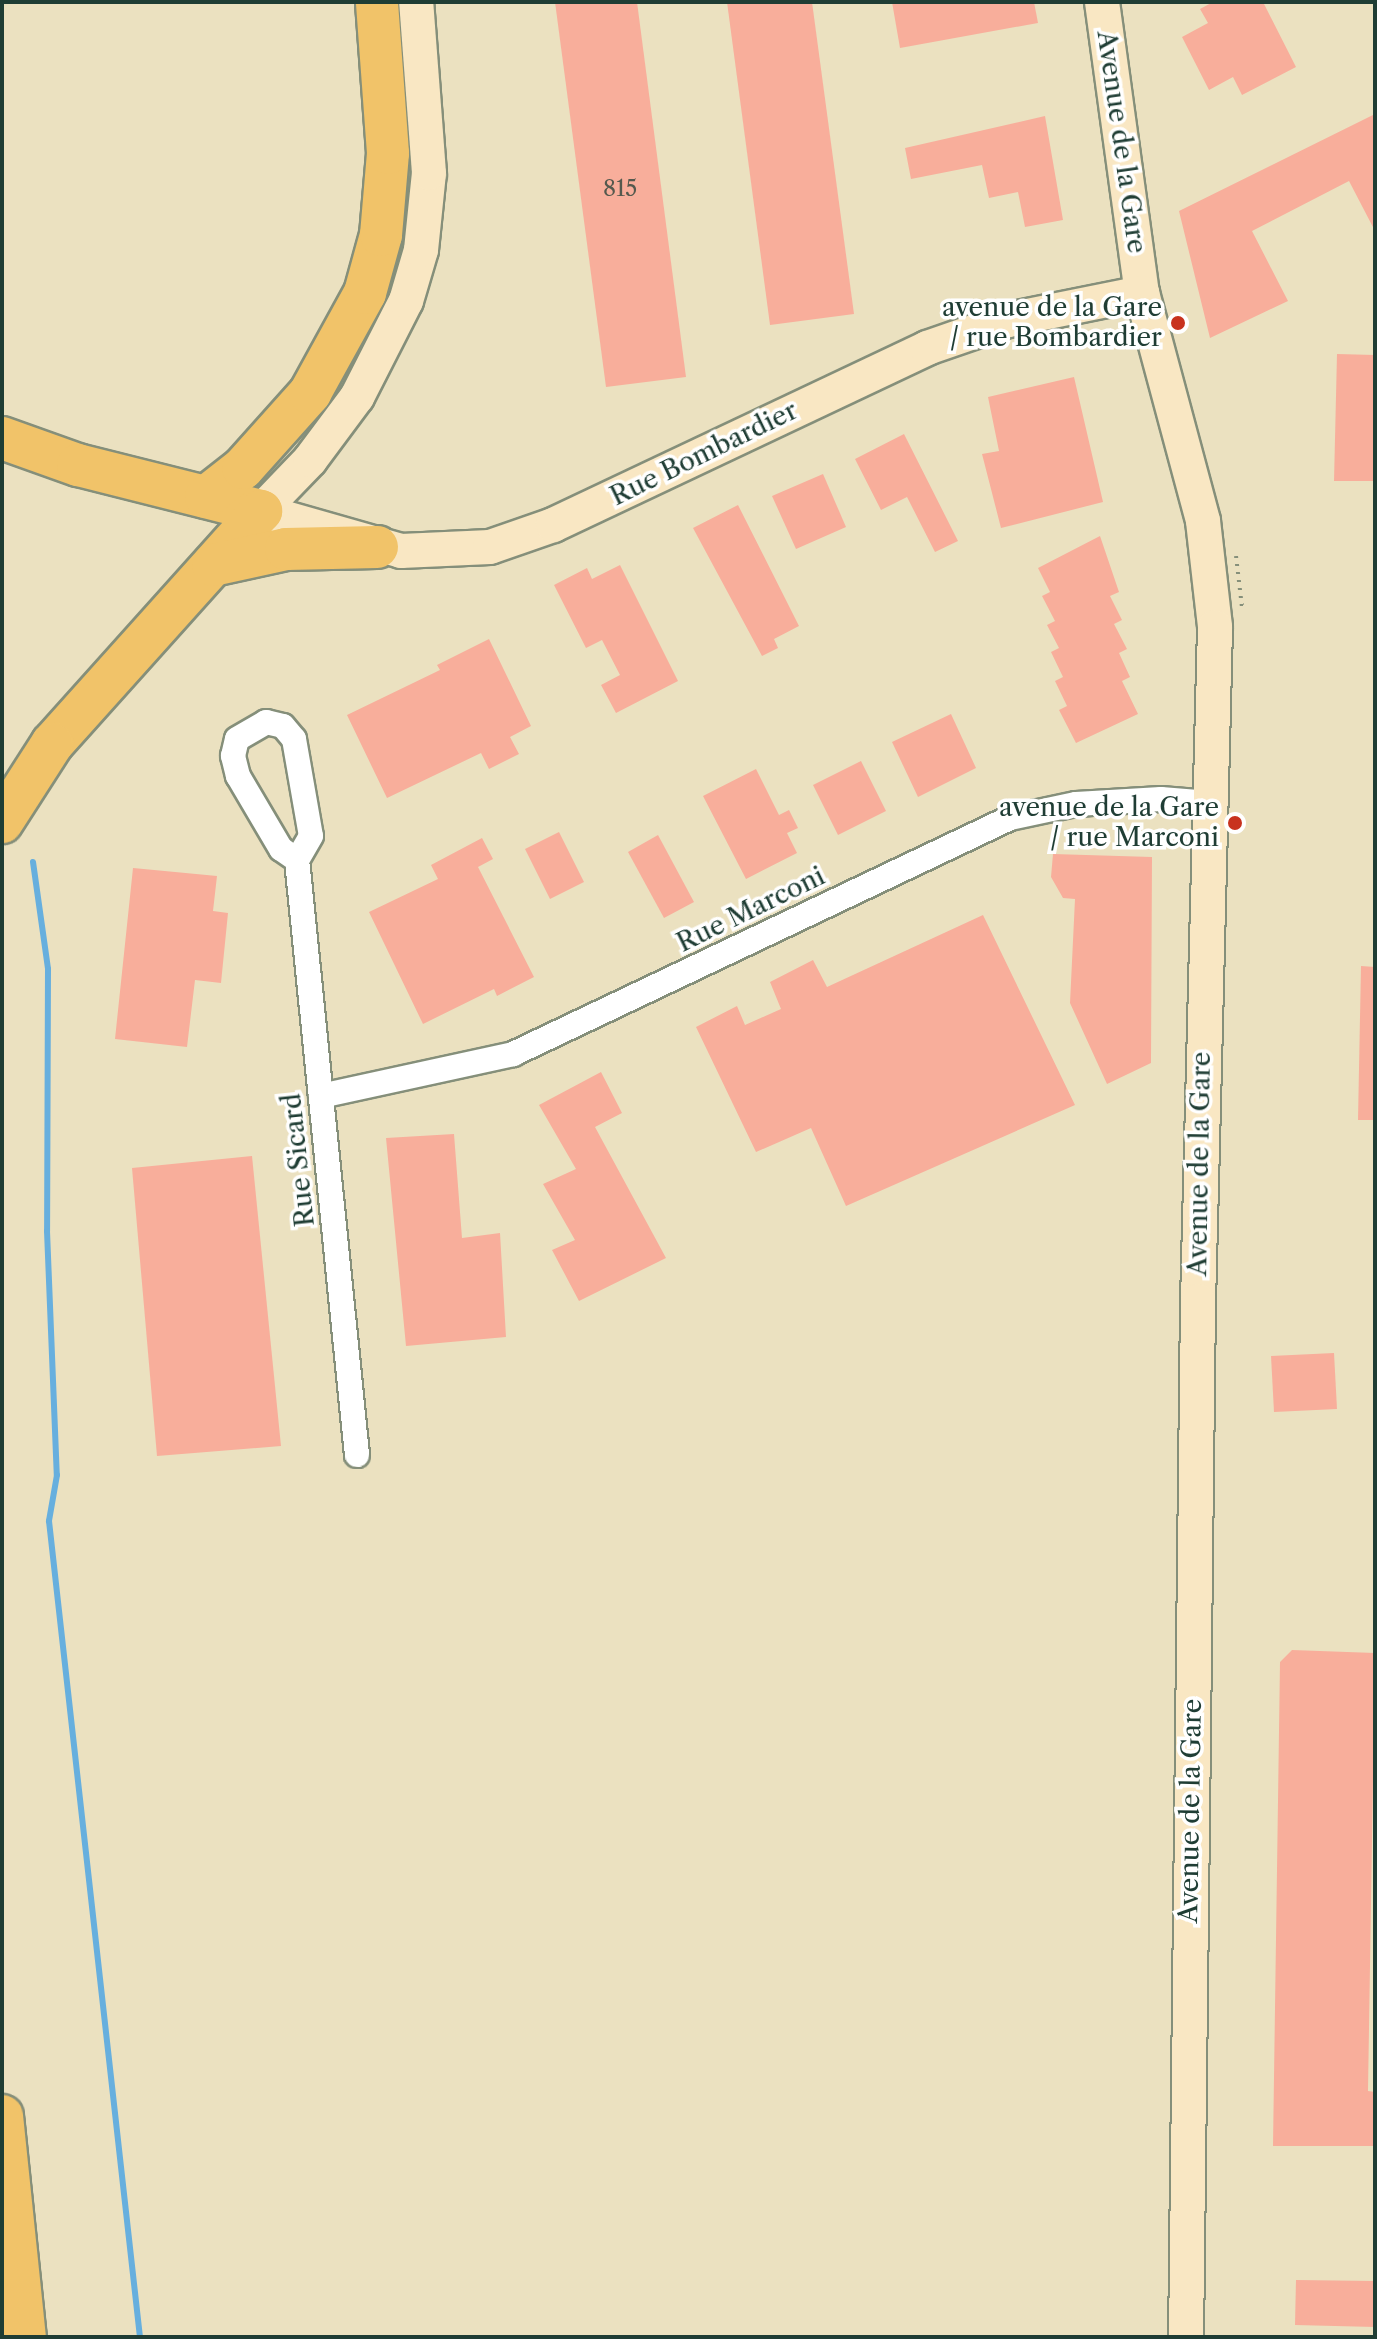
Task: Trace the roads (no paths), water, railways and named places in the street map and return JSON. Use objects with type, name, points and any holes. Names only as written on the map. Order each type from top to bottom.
[{"type":"highway","points":[[206,497],[243,468],[310,393],[365,293],[383,225],[388,164],[377,2]]},
{"type":"highway","points":[[2,438],[78,465],[261,511],[52,744],[2,822]]},
{"type":"highway","points":[[213,565],[286,549],[377,547]]},
{"type":"highway","points":[[2,2116],[25,2337]]},
{"type":"street","points":[[261,511],[302,470],[357,397],[386,347],[414,275],[428,200],[429,146],[416,2]]},
{"type":"street","name":"Avenue de la Gare","points":[[1102,2],[1142,293],[1212,564],[1210,803],[1198,1301],[1186,2337]]},
{"type":"street","name":"Rue Bombardier","points":[[261,511],[377,547],[453,552],[517,539],[927,348],[1008,320],[1142,293]]},
{"type":"street","name":"Rue Sicard","points":[[297,860],[281,849],[238,776],[233,756],[237,739],[249,728],[266,722],[283,726],[294,739],[311,836],[297,860],[357,1455]]},
{"type":"street","name":"Rue Marconi","points":[[321,1096],[513,1054],[1010,818],[1076,804],[1161,799],[1210,803]]},
{"type":"waterway","points":[[33,862],[48,969],[47,1231],[57,1475],[49,1521],[140,2337]]},
{"type":"place","name":"avenue de la Gare / rue Bombardier","points":[[1178,323]]},
{"type":"place","name":"avenue de la Gare / rue Marconi","points":[[1235,823]]}]
